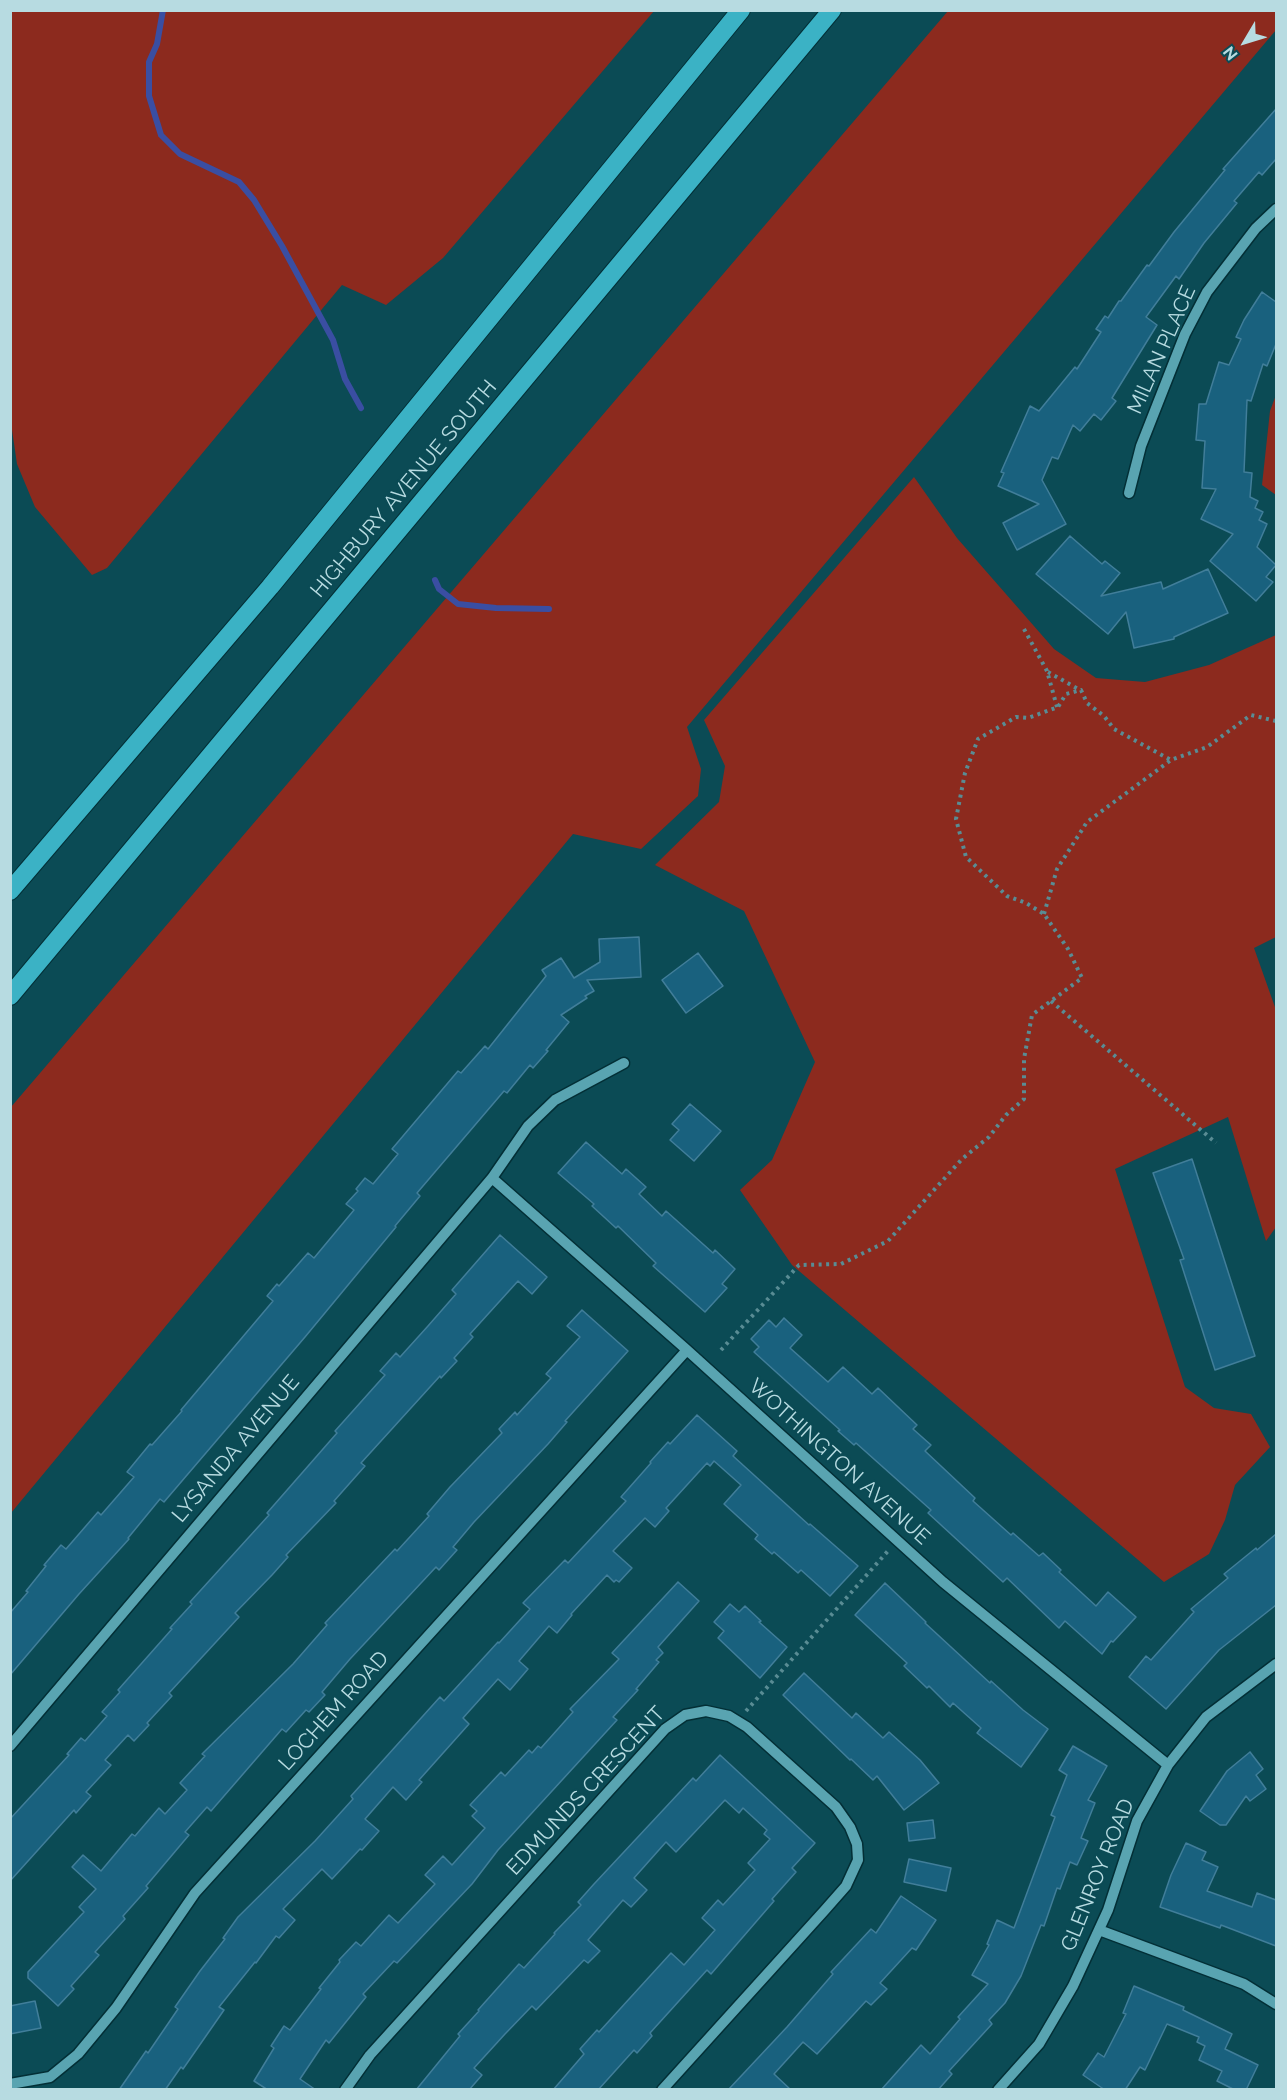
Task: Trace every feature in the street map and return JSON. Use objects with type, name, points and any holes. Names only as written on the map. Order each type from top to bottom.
[{"type":"highway","name":"HIGHBURY AVENUE SOUTH","points":[[10,891],[270,587],[741,10]]},
{"type":"highway","name":"HIGHBURY AVENUE SOUTH","points":[[10,996],[832,10]]},
{"type":"street","name":"MILAN PLACE","points":[[1128,493],[1141,446],[1191,324],[1207,292],[1256,228],[1276,208]]},
{"type":"street","name":"LYSANDA AVENUE","points":[[10,1746],[492,1178],[528,1126],[555,1100],[624,1063]]},
{"type":"street","name":"WOTHINGTON AVENUE","points":[[492,1178],[687,1350],[943,1582],[1168,1765]]},
{"type":"street","name":"LOCHEM ROAD","points":[[10,2084],[50,2077],[78,2054],[116,2008],[195,1893],[687,1350]]},
{"type":"street","name":"GLENROY ROAD","points":[[998,2090],[1039,2044],[1073,1986],[1108,1910],[1137,1821],[1168,1765],[1206,1717],[1276,1664]]},
{"type":"street","name":"EDMUNDS CRESCENT","points":[[345,2090],[370,2055],[665,1729],[685,1715],[706,1711],[729,1716],[747,1727],[836,1807],[850,1827],[857,1844],[858,1860],[846,1886],[832,1903],[662,2090]]},
{"type":"street","points":[[1099,1930],[1244,1984],[1276,2004]]},
{"type":"path","points":[[1024,629],[1047,671],[1058,707]]},
{"type":"path","points":[[1047,671],[1081,690],[1087,703],[1104,716],[1114,729],[1172,760]]},
{"type":"path","points":[[721,1350],[799,1265],[841,1264],[888,1241],[962,1159],[989,1137],[1006,1115],[1024,1099],[1024,1059],[1032,1015],[1082,978],[1068,949],[1044,914],[1026,903],[1007,896],[966,857],[956,819],[965,773],[978,739],[1016,717],[1028,718],[1058,707],[1066,694],[1081,690]]},
{"type":"path","points":[[1044,914],[1057,869],[1087,822],[1172,760],[1207,747],[1251,715],[1276,721]]},
{"type":"path","points":[[1052,1001],[1216,1143]]},
{"type":"path","points":[[738,1721],[897,1540]]},
{"type":"shaded area","points":[[10,11],[654,11],[443,258],[386,305],[342,285],[107,568],[92,575],[35,507],[17,464],[11,423]]},
{"type":"shaded area","points":[[948,11],[1276,11],[1276,30],[687,727],[701,769],[698,796],[641,849],[573,834],[11,1513],[11,1107]]},
{"type":"shaded area","points":[[1276,395],[1276,495],[1262,485],[1270,411]]},
{"type":"shaded area","points":[[914,477],[957,538],[1054,649],[1096,678],[1145,682],[1209,665],[1276,635],[1276,937],[1254,948],[1276,1010],[1276,1227],[1266,1241],[1228,1117],[1115,1169],[1185,1387],[1214,1408],[1251,1414],[1270,1447],[1235,1485],[1225,1520],[1209,1554],[1164,1582],[792,1265],[740,1190],[772,1160],[815,1062],[744,911],[655,865],[719,802],[725,766],[704,720]]},
{"type":"building","points":[[1276,109],[1276,159],[1262,175],[1259,172],[1234,201],[1237,203],[1204,243],[1179,279],[1176,276],[1146,317],[1157,325],[1112,398],[1116,401],[1101,420],[1094,414],[1080,431],[1073,425],[1058,459],[1052,457],[1042,480],[1066,524],[1017,550],[1003,523],[1039,504],[998,486],[1004,473],[1001,472],[1030,406],[1039,411],[1075,367],[1077,369],[1101,332],[1096,329],[1105,316],[1108,318],[1147,265],[1149,266],[1225,170],[1223,169]]},
{"type":"building","points":[[1262,292],[1276,302],[1276,344],[1267,366],[1263,364],[1251,401],[1247,400],[1244,472],[1252,473],[1250,497],[1258,501],[1255,508],[1263,512],[1259,520],[1267,524],[1257,547],[1276,565],[1266,577],[1273,582],[1256,601],[1210,561],[1233,534],[1201,519],[1216,489],[1202,488],[1205,441],[1196,440],[1199,404],[1206,404],[1219,362],[1229,365],[1241,339],[1236,337]]},
{"type":"building","points":[[1070,536],[1102,564],[1105,561],[1120,573],[1101,596],[1161,582],[1163,589],[1208,569],[1228,613],[1174,637],[1174,639],[1134,648],[1126,612],[1108,634],[1036,574]]},
{"type":"building","points":[[639,937],[641,977],[587,980],[594,991],[561,1015],[569,1022],[546,1050],[548,1051],[533,1068],[530,1065],[507,1093],[504,1091],[417,1193],[420,1196],[396,1227],[305,1337],[164,1502],[160,1499],[129,1539],[10,1675],[10,1613],[28,1592],[26,1591],[46,1566],[44,1565],[61,1545],[66,1549],[98,1512],[101,1515],[134,1477],[127,1472],[182,1411],[273,1301],[267,1296],[308,1253],[314,1258],[354,1210],[346,1204],[358,1191],[356,1189],[365,1178],[373,1184],[398,1154],[392,1149],[458,1071],[461,1073],[485,1046],[488,1049],[546,976],[542,970],[561,958],[574,978],[600,962],[599,939]]},
{"type":"building","points":[[698,953],[723,986],[686,1013],[662,980]]},
{"type":"building","points":[[690,1104],[721,1131],[694,1161],[670,1140],[679,1130],[672,1124]]},
{"type":"building","points":[[586,1142],[622,1174],[626,1169],[646,1187],[639,1194],[662,1216],[666,1211],[713,1253],[715,1250],[735,1269],[722,1284],[727,1288],[705,1312],[653,1266],[656,1263],[618,1226],[616,1228],[592,1206],[594,1204],[558,1173]]},
{"type":"building","points":[[1192,1159],[1255,1356],[1215,1370],[1180,1260],[1184,1259],[1153,1173]]},
{"type":"building","points":[[500,1235],[547,1277],[532,1294],[518,1281],[470,1334],[473,1337],[454,1358],[457,1361],[441,1378],[440,1376],[361,1463],[365,1466],[334,1501],[336,1503],[235,1613],[239,1617],[169,1693],[172,1696],[147,1723],[149,1725],[134,1741],[128,1735],[105,1760],[111,1765],[86,1792],[91,1796],[76,1813],[74,1810],[10,1881],[10,1819],[69,1755],[67,1754],[81,1738],[85,1741],[107,1716],[102,1712],[120,1692],[118,1690],[172,1629],[170,1628],[192,1604],[190,1602],[269,1515],[267,1513],[385,1375],[380,1371],[396,1353],[400,1357],[428,1326],[456,1294],[452,1290]]},
{"type":"building","points":[[582,1310],[628,1351],[565,1421],[567,1422],[548,1444],[474,1522],[453,1547],[457,1550],[439,1570],[436,1567],[350,1659],[322,1692],[325,1695],[309,1712],[306,1710],[286,1732],[282,1729],[211,1811],[207,1807],[185,1832],[189,1835],[123,1916],[125,1919],[95,1952],[99,1955],[71,1986],[74,1989],[58,2006],[28,1978],[28,1972],[84,1912],[79,1907],[96,1889],[72,1867],[83,1855],[101,1871],[132,1834],[135,1836],[159,1808],[165,1814],[187,1790],[180,1783],[205,1756],[202,1754],[293,1664],[327,1625],[325,1623],[395,1549],[397,1551],[429,1516],[427,1514],[450,1487],[502,1433],[499,1429],[515,1412],[517,1415],[551,1378],[546,1374],[580,1337],[567,1326]]},
{"type":"building","points":[[784,1318],[802,1335],[790,1348],[828,1382],[843,1367],[872,1394],[878,1388],[917,1425],[913,1429],[931,1445],[925,1451],[975,1498],[973,1501],[1011,1535],[1013,1533],[1039,1556],[1043,1553],[1061,1570],[1059,1572],[1096,1606],[1108,1592],[1136,1617],[1113,1642],[1111,1641],[1102,1654],[1065,1621],[1059,1628],[1007,1578],[1003,1582],[928,1513],[931,1510],[856,1443],[854,1445],[838,1431],[840,1430],[754,1352],[759,1347],[751,1339],[769,1320],[776,1327]]},
{"type":"building","points":[[697,1415],[737,1451],[733,1456],[858,1566],[830,1596],[801,1570],[798,1573],[755,1539],[758,1535],[724,1504],[741,1485],[714,1461],[710,1466],[707,1463],[666,1508],[669,1511],[655,1527],[645,1518],[613,1551],[632,1568],[619,1582],[616,1580],[614,1582],[607,1575],[571,1614],[557,1633],[549,1626],[519,1661],[528,1669],[510,1690],[498,1679],[463,1718],[469,1724],[419,1780],[422,1782],[406,1800],[393,1787],[365,1819],[379,1831],[362,1850],[360,1849],[332,1879],[322,1869],[283,1909],[295,1920],[279,1938],[276,1936],[219,2007],[224,2010],[183,2069],[181,2067],[165,2090],[119,2090],[146,2051],[148,2053],[178,2009],[175,2007],[225,1939],[223,1938],[238,1917],[315,1841],[353,1799],[351,1796],[440,1697],[444,1701],[499,1643],[530,1609],[523,1603],[565,1560],[568,1563],[626,1501],[621,1497],[668,1442],[670,1444]]},
{"type":"building","points":[[1276,1534],[1276,1605],[1219,1650],[1166,1709],[1129,1677],[1146,1656],[1151,1660],[1194,1612],[1191,1609],[1228,1578],[1224,1574]]},
{"type":"building","points":[[678,1582],[699,1601],[658,1647],[663,1653],[656,1660],[659,1662],[636,1689],[638,1690],[613,1717],[617,1720],[498,1850],[472,1884],[397,1963],[394,1961],[363,1994],[366,1997],[329,2043],[326,2040],[300,2079],[316,2090],[268,2090],[254,2081],[274,2048],[271,2046],[284,2026],[290,2030],[340,1962],[339,1960],[356,1942],[361,1946],[389,1915],[398,1923],[435,1884],[425,1875],[443,1856],[452,1865],[485,1828],[472,1816],[477,1811],[470,1805],[501,1772],[505,1776],[529,1750],[532,1753],[538,1746],[541,1748],[573,1712],[570,1709],[619,1659],[612,1653]]},
{"type":"building","points":[[885,1583],[990,1683],[991,1681],[1048,1729],[1021,1767],[977,1733],[981,1728],[953,1703],[950,1707],[929,1686],[927,1688],[904,1666],[907,1663],[855,1615]]},
{"type":"building","points":[[730,1604],[739,1612],[745,1606],[787,1647],[760,1678],[718,1638],[724,1631],[714,1622]]},
{"type":"building","points":[[804,1673],[852,1718],[856,1713],[883,1738],[889,1732],[920,1760],[939,1783],[904,1810],[877,1776],[873,1780],[783,1695]]},
{"type":"building","points":[[1073,1746],[1107,1766],[1088,1800],[1095,1803],[1081,1838],[1088,1841],[1077,1865],[1070,1862],[1060,1889],[1057,1888],[1044,1926],[1041,1925],[1021,1976],[1005,2003],[989,2020],[992,2024],[949,2071],[952,2074],[938,2090],[881,2090],[921,2045],[930,2054],[960,2019],[958,2017],[988,1984],[972,1975],[989,1945],[987,1944],[997,1920],[1014,1928],[1055,1817],[1051,1815],[1067,1775],[1059,1770]]},
{"type":"building","points":[[1250,1752],[1263,1769],[1256,1775],[1266,1789],[1250,1801],[1246,1796],[1226,1825],[1220,1825],[1200,1811],[1227,1771]]},
{"type":"building","points":[[720,1755],[815,1843],[792,1868],[796,1872],[772,1899],[774,1901],[711,1974],[707,1970],[650,2033],[652,2036],[637,2053],[634,2050],[598,2090],[553,2090],[584,2054],[580,2049],[597,2030],[599,2032],[671,1953],[684,1965],[715,1930],[702,1918],[718,1900],[723,1905],[755,1870],[748,1863],[770,1839],[764,1834],[767,1830],[743,1808],[739,1813],[725,1800],[676,1852],[666,1842],[634,1878],[647,1890],[631,1907],[623,1900],[588,1940],[600,1951],[588,1963],[584,1960],[536,2010],[532,2006],[505,2034],[474,2068],[482,2075],[469,2090],[416,2090],[460,2036],[458,2034],[519,1964],[524,1968],[581,1905],[578,1902],[594,1884],[693,1778],[696,1781]]},
{"type":"building","points":[[933,1820],[935,1838],[909,1841],[907,1823]]},
{"type":"building","points":[[1186,1843],[1206,1852],[1202,1860],[1218,1867],[1207,1891],[1252,1907],[1257,1893],[1276,1900],[1276,1946],[1221,1925],[1220,1928],[1160,1907],[1171,1875]]},
{"type":"building","points":[[909,1859],[951,1868],[946,1891],[904,1882]]},
{"type":"building","points":[[901,1896],[936,1920],[916,1950],[912,1948],[880,1983],[887,1989],[871,2005],[866,2001],[817,2054],[803,2042],[774,2074],[791,2090],[728,2090],[787,2027],[833,1974],[831,1972],[871,1929],[876,1933]]},
{"type":"building","points":[[1134,1986],[1184,2007],[1183,2010],[1232,2034],[1225,2049],[1258,2065],[1246,2090],[1235,2090],[1217,2081],[1222,2071],[1199,2060],[1205,2046],[1197,2042],[1199,2037],[1167,2024],[1145,2070],[1140,2067],[1125,2090],[1105,2090],[1083,2075],[1098,2053],[1104,2057],[1126,2014],[1123,2013]]},
{"type":"building","points":[[35,2001],[41,2028],[10,2034],[10,2006]]},
{"type":"waterway","points":[[163,10],[157,44],[149,62],[149,96],[161,135],[180,154],[239,182],[254,200],[333,340],[345,379],[361,408]]},
{"type":"waterway","points":[[435,580],[439,589],[458,604],[496,608],[549,609]]}]
